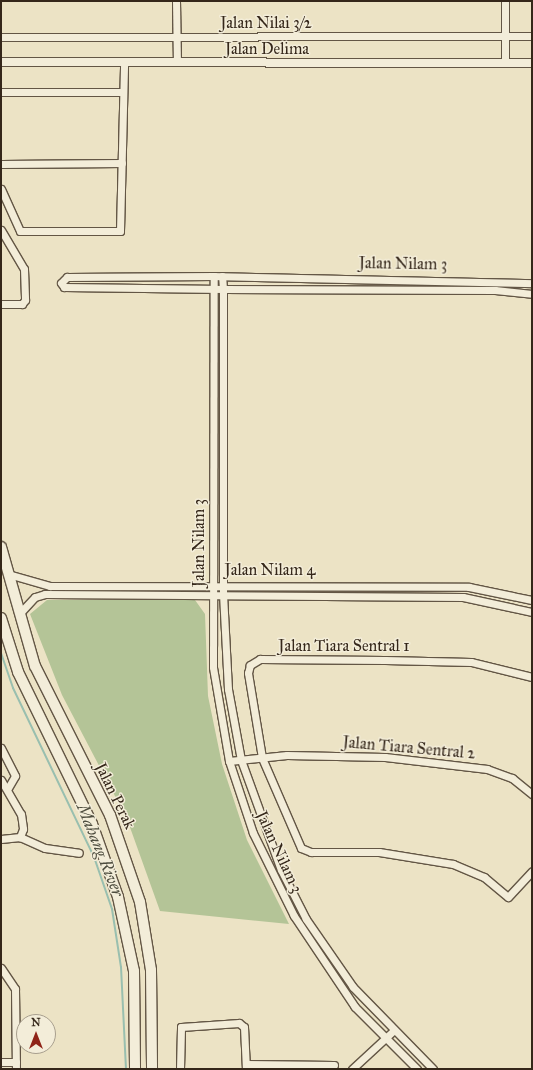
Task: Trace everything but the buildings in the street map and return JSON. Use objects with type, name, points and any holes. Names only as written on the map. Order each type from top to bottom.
[{"type":"main road","name":"Jalan Perak","points":[[1,547],[19,614],[52,705],[110,815],[133,875],[145,922],[150,970],[152,1069]]},
{"type":"main road","name":"Jalan Perak","points":[[1,618],[32,706],[92,824],[116,890],[134,971],[135,1069]]},
{"type":"street","points":[[176,1],[177,62]]},
{"type":"street","points":[[505,1],[505,63]]},
{"type":"street","name":"Jalan Nilai 3/2","points":[[1,37],[532,36]]},
{"type":"street","name":"Jalan Delima","points":[[1,62],[532,63]]},
{"type":"street","points":[[1,189],[20,231],[120,231],[124,62]]},
{"type":"street","points":[[1,92],[123,92]]},
{"type":"street","points":[[1,164],[122,163]]},
{"type":"street","points":[[1,304],[22,304],[25,300],[24,269],[2,233]]},
{"type":"street","points":[[214,276],[67,277],[61,283],[64,287],[223,289],[222,276]]},
{"type":"street","name":"Jalan Nilam 3","points":[[417,1069],[384,1039],[323,963],[294,916],[253,833],[228,762],[213,667],[214,276],[532,283]]},
{"type":"street","name":"Jalan Nilam 3","points":[[432,1069],[393,1031],[353,987],[306,919],[280,870],[241,760],[228,689],[223,595],[223,289],[495,290],[532,294]]},
{"type":"street","name":"Jalan Nilam 4","points":[[8,574],[50,586],[224,584],[469,587],[532,600]]},
{"type":"street","name":"Jalan Nilam 4","points":[[19,614],[35,597],[45,594],[463,597],[532,612]]},
{"type":"street","name":"Jalan Tiara Sentral 1","points":[[532,677],[472,662],[260,659],[250,665],[248,673],[262,758],[301,848],[311,852],[379,852],[453,864],[480,875],[508,898],[532,871]]},
{"type":"street","points":[[1,748],[15,776],[8,788]]},
{"type":"street","name":"Jalan Tiara Sentral 2","points":[[228,762],[262,758],[384,757],[487,769],[512,778],[532,794]]},
{"type":"street","points":[[1,780],[8,788],[23,822],[20,836]]},
{"type":"street","points":[[1,839],[20,836],[45,848],[79,853]]},
{"type":"street","points":[[1,968],[15,989],[16,1065],[1,1062]]},
{"type":"street","points":[[180,1069],[181,1027],[212,1024],[242,1024],[246,1067],[334,1065]]},
{"type":"street","points":[[352,1069],[393,1031]]},
{"type":"green space","points":[[47,600],[195,600],[205,614],[208,696],[222,764],[247,840],[289,924],[160,911],[127,819],[62,695],[30,614]]},
{"type":"waterway","name":"Mahang River","points":[[1,653],[13,688],[94,857],[112,909],[121,967],[126,1069]]}]
